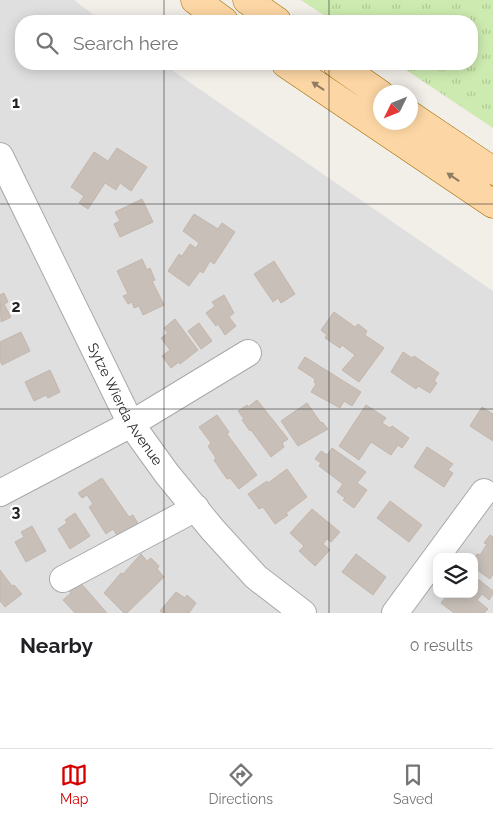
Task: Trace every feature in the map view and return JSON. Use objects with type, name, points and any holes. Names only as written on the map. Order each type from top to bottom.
[{"type":"main road","points":[[195,0],[216,15]]},
{"type":"main road","points":[[247,0],[268,15]]},
{"type":"main road","points":[[295,70],[493,204]]},
{"type":"main road","points":[[346,70],[373,89]]},
{"type":"main road","points":[[418,120],[493,171]]},
{"type":"street","name":"Sytze Wierda Avenue","points":[[0,156],[131,424],[213,530],[256,577],[303,613]]},
{"type":"street","points":[[0,493],[131,424],[248,353]]},
{"type":"street","points":[[395,613],[484,492]]},
{"type":"street","points":[[63,579],[196,508]]},
{"type":"shaded area","points":[[0,0],[74,0],[94,15],[15,15],[15,70],[172,70],[493,291],[493,613],[0,613]]},
{"type":"green space","points":[[301,0],[493,0],[493,128],[406,70],[478,70],[478,15],[324,15]]},
{"type":"building","points":[[117,148],[147,167],[131,191],[120,183],[116,190],[105,183],[88,209],[79,203],[84,196],[71,187],[94,152],[108,161]]},
{"type":"building","points":[[142,199],[153,222],[120,237],[114,224],[120,221],[115,212]]},
{"type":"building","points":[[194,214],[218,229],[222,223],[235,232],[214,264],[210,261],[203,273],[200,271],[189,286],[168,271],[179,254],[182,256],[190,244],[196,248],[199,243],[183,231]]},
{"type":"building","points":[[142,259],[147,270],[150,268],[155,280],[152,281],[164,305],[143,315],[139,306],[134,308],[132,302],[128,304],[123,296],[128,294],[117,271]]},
{"type":"building","points":[[274,261],[295,294],[281,303],[278,298],[273,302],[254,274]]},
{"type":"building","points":[[4,293],[8,302],[4,304],[11,317],[1,322],[0,295]]},
{"type":"building","points":[[224,295],[234,313],[229,317],[236,326],[225,335],[218,324],[216,326],[206,313],[215,306],[212,302]]},
{"type":"building","points":[[334,312],[355,327],[358,324],[367,331],[365,335],[384,348],[359,382],[342,370],[355,355],[342,345],[340,348],[325,338],[327,335],[321,330]]},
{"type":"building","points":[[175,319],[198,350],[180,364],[179,362],[171,368],[162,356],[170,350],[161,338],[168,333],[164,328]]},
{"type":"building","points":[[199,323],[212,341],[201,349],[188,331]]},
{"type":"building","points":[[21,332],[30,351],[2,365],[0,360],[0,342]]},
{"type":"building","points":[[403,352],[412,358],[414,356],[439,373],[434,381],[437,383],[430,393],[418,386],[416,389],[391,372]]},
{"type":"building","points":[[305,357],[361,392],[352,406],[344,401],[340,408],[311,392],[316,384],[314,382],[315,379],[298,368]]},
{"type":"building","points":[[50,370],[60,392],[48,398],[46,395],[34,401],[25,382]]},
{"type":"building","points":[[257,400],[288,439],[282,443],[284,447],[271,457],[242,420],[244,419],[238,411],[247,405],[248,407]]},
{"type":"building","points":[[307,403],[321,423],[328,429],[298,446],[281,421]]},
{"type":"building","points":[[366,405],[386,418],[382,423],[390,428],[392,426],[409,438],[402,448],[398,445],[391,455],[371,442],[359,460],[339,446]]},
{"type":"building","points":[[482,407],[493,414],[493,441],[470,426]]},
{"type":"building","points":[[217,415],[229,432],[227,434],[257,475],[239,489],[230,478],[227,479],[214,460],[216,458],[208,446],[211,443],[199,427]]},
{"type":"building","points":[[427,447],[453,464],[448,470],[453,473],[444,487],[414,467]]},
{"type":"building","points":[[332,448],[366,472],[357,483],[367,490],[354,508],[343,500],[345,498],[337,492],[343,484],[319,466],[321,463],[315,459],[321,451],[327,455]]},
{"type":"building","points":[[287,469],[307,497],[286,513],[288,515],[275,524],[263,507],[259,509],[248,494],[267,481],[268,483]]},
{"type":"building","points":[[102,478],[129,517],[133,515],[140,527],[120,540],[113,529],[106,534],[89,507],[93,504],[87,495],[82,498],[78,493]]},
{"type":"building","points":[[390,501],[422,525],[409,542],[377,518]]},
{"type":"building","points":[[312,509],[340,532],[331,542],[327,539],[323,544],[330,550],[315,566],[299,551],[304,546],[290,533]]},
{"type":"building","points":[[75,513],[90,536],[70,549],[58,529],[67,523],[65,520]]},
{"type":"building","points":[[32,526],[46,551],[26,562],[15,542],[24,537],[21,532]]},
{"type":"building","points":[[490,535],[493,537],[493,574],[490,579],[478,571],[478,554],[480,555],[487,544],[484,543]]},
{"type":"building","points":[[141,554],[147,561],[151,558],[159,566],[157,569],[164,577],[127,613],[124,613],[104,593]]},
{"type":"building","points":[[356,554],[386,577],[373,595],[342,572]]},
{"type":"building","points":[[0,570],[12,586],[14,585],[22,594],[5,607],[0,601]]},
{"type":"building","points":[[478,579],[493,591],[489,600],[482,594],[477,600],[488,609],[484,613],[454,613],[441,603],[445,598],[478,598]]},
{"type":"building","points":[[78,580],[107,613],[75,613],[63,600],[71,593],[68,589]]},
{"type":"building","points":[[176,592],[185,598],[187,595],[196,603],[189,613],[163,613],[160,611]]}]
